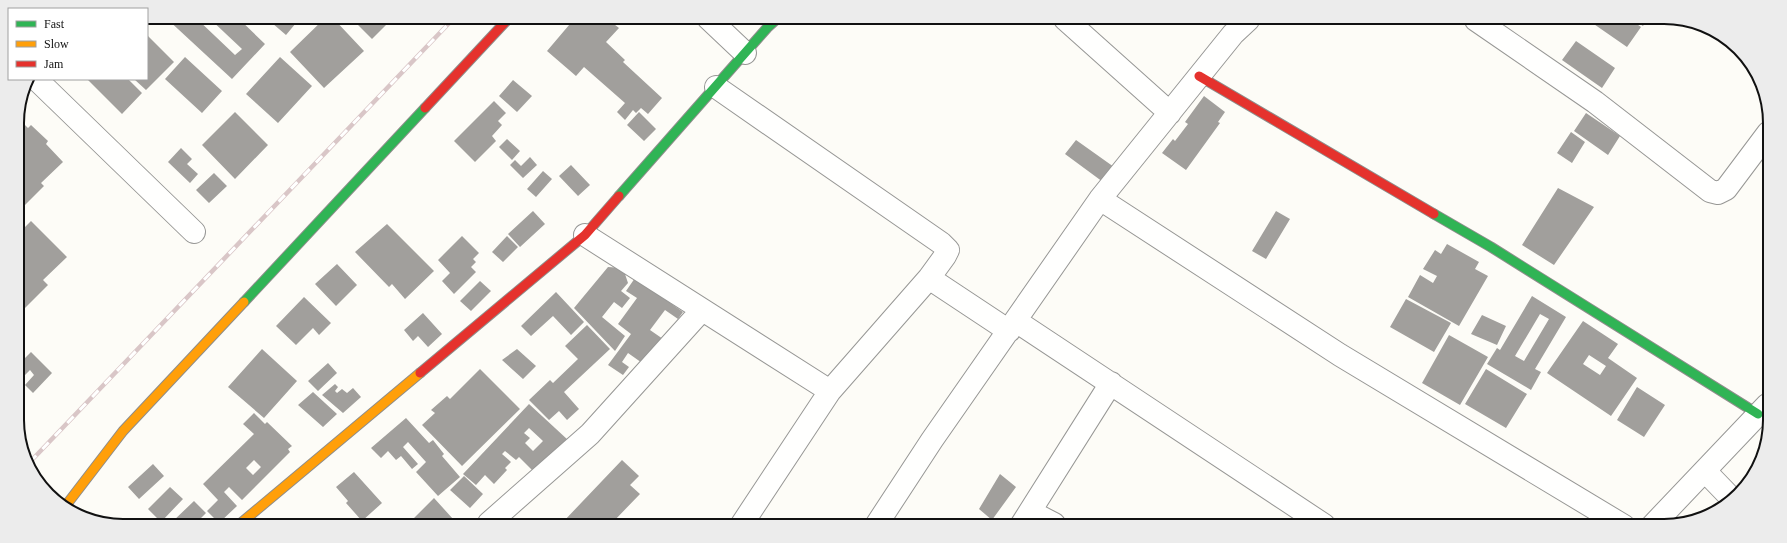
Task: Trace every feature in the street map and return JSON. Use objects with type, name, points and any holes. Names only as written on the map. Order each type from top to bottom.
[{"type":"street","points":[[68,503],[123,431],[503,24]]},
{"type":"street","points":[[714,24],[745,53]]},
{"type":"street","points":[[246,519],[585,235],[771,24]]},
{"type":"street","points":[[1071,24],[1170,113]]},
{"type":"street","points":[[880,519],[932,440],[1100,199],[1233,34],[1244,24]]},
{"type":"street","points":[[1482,24],[1595,102],[1710,190],[1718,193],[1726,189],[1763,140]]},
{"type":"street","points":[[1199,76],[1491,247],[1762,409],[1659,519]]},
{"type":"street","points":[[37,80],[194,232]]},
{"type":"street","points":[[716,87],[941,243],[948,250],[929,278],[830,391],[745,519]]},
{"type":"street","points":[[1100,199],[1340,355],[1612,519]]},
{"type":"street","points":[[585,235],[830,391]]},
{"type":"street","points":[[929,278],[1111,383],[1315,519]]},
{"type":"street","points":[[494,519],[590,434],[702,310]]},
{"type":"street","points":[[1026,518],[1111,383]]},
{"type":"street","points":[[1705,471],[1728,495]]},
{"type":"building","points":[[173,24],[202,24],[235,55],[242,49],[215,24],[244,24],[265,44],[232,79]]},
{"type":"building","points":[[273,24],[295,24],[286,35]]},
{"type":"building","points":[[319,24],[339,24],[364,51],[324,88],[290,52]]},
{"type":"building","points":[[357,24],[387,24],[372,39]]},
{"type":"building","points":[[570,24],[614,24],[619,28],[606,42],[625,60],[623,62],[662,98],[648,114],[641,108],[636,113],[633,110],[625,120],[617,112],[625,103],[584,67],[576,76],[547,51]]},
{"type":"building","points":[[1594,24],[1637,24],[1641,27],[1627,47]]},
{"type":"building","points":[[148,36],[174,62],[146,90],[135,80],[148,80]]},
{"type":"building","points":[[1576,41],[1615,68],[1602,88],[1562,60]]},
{"type":"building","points":[[185,57],[222,91],[202,113],[165,79]]},
{"type":"building","points":[[280,57],[312,86],[278,123],[246,94]]},
{"type":"building","points":[[88,80],[129,80],[142,93],[122,114]]},
{"type":"building","points":[[513,80],[532,96],[517,112],[499,96]]},
{"type":"building","points":[[1204,96],[1225,112],[1218,122],[1220,123],[1186,170],[1162,153],[1173,139],[1175,141],[1188,124],[1185,122]]},
{"type":"building","points":[[494,101],[506,113],[498,121],[502,125],[492,136],[496,141],[475,162],[454,141]]},
{"type":"building","points":[[235,112],[268,145],[235,179],[202,145]]},
{"type":"building","points":[[639,112],[656,129],[644,141],[627,125]]},
{"type":"building","points":[[1586,113],[1620,136],[1608,155],[1574,131]]},
{"type":"building","points":[[24,124],[28,128],[31,125],[48,141],[46,144],[63,162],[41,183],[44,186],[24,206]]},
{"type":"building","points":[[1571,132],[1585,142],[1572,163],[1557,153]]},
{"type":"building","points":[[507,139],[520,151],[512,160],[499,147]]},
{"type":"building","points":[[1076,140],[1114,167],[1103,182],[1065,154]]},
{"type":"building","points":[[181,148],[192,159],[187,164],[198,174],[190,183],[168,162]]},
{"type":"building","points":[[530,157],[537,165],[523,178],[510,165],[515,160],[521,166]]},
{"type":"building","points":[[571,165],[590,185],[578,196],[559,176]]},
{"type":"building","points":[[543,171],[552,179],[536,197],[527,189]]},
{"type":"building","points":[[214,173],[227,186],[209,203],[196,190]]},
{"type":"building","points":[[1558,188],[1594,207],[1554,265],[1522,245]]},
{"type":"building","points":[[533,211],[545,224],[520,247],[508,234]]},
{"type":"building","points":[[1276,211],[1290,219],[1266,259],[1252,251]]},
{"type":"building","points":[[31,221],[67,257],[43,280],[48,285],[24,309],[24,228]]},
{"type":"building","points":[[387,224],[434,271],[405,299],[392,284],[389,287],[355,252]]},
{"type":"building","points":[[462,236],[479,253],[473,259],[476,262],[471,267],[476,272],[454,294],[442,281],[450,273],[438,260]]},
{"type":"building","points":[[507,236],[518,247],[503,262],[492,252]]},
{"type":"building","points":[[1447,244],[1479,262],[1475,269],[1488,276],[1459,326],[1408,297],[1420,275],[1433,283],[1437,276],[1423,269],[1435,250],[1441,254]]},
{"type":"building","points":[[337,264],[357,285],[336,306],[315,284]]},
{"type":"building","points":[[608,267],[623,268],[628,283],[621,291],[630,298],[622,308],[614,302],[602,317],[625,336],[615,351],[574,308]]},
{"type":"building","points":[[635,278],[683,312],[678,319],[665,310],[650,330],[663,339],[645,365],[628,353],[622,362],[629,367],[623,375],[608,365],[631,334],[618,324],[637,298],[626,291]]},
{"type":"building","points":[[480,281],[491,291],[471,311],[460,301]]},
{"type":"building","points":[[556,292],[584,322],[571,335],[553,316],[531,336],[521,326]]},
{"type":"building","points":[[1532,296],[1566,317],[1535,369],[1541,372],[1531,390],[1487,364],[1497,348],[1500,350]],"holes":[[[1540,314],[1549,319],[1524,361],[1515,356]]]},
{"type":"building","points":[[304,297],[331,323],[319,335],[313,328],[296,345],[276,326]]},
{"type":"building","points":[[1406,299],[1451,323],[1434,352],[1390,327]]},
{"type":"building","points":[[423,313],[442,334],[428,347],[418,336],[413,341],[404,330]]},
{"type":"building","points":[[1482,315],[1506,326],[1497,345],[1471,334]]},
{"type":"building","points":[[1583,321],[1618,344],[1608,358],[1637,378],[1611,416],[1547,373]],"holes":[[[1589,355],[1606,366],[1600,375],[1583,364]]]},
{"type":"building","points":[[587,325],[610,349],[564,392],[579,409],[567,420],[559,411],[549,420],[529,400],[550,380],[553,383],[578,359],[565,346]]},
{"type":"building","points":[[1449,335],[1488,357],[1460,405],[1422,383]]},
{"type":"building","points":[[262,349],[297,381],[264,418],[228,387]]},
{"type":"building","points":[[517,349],[536,366],[523,379],[502,360]]},
{"type":"building","points":[[31,352],[52,373],[33,393],[25,385],[34,375],[30,370],[24,376],[24,359]]},
{"type":"building","points":[[328,363],[337,373],[318,391],[308,381]]},
{"type":"building","points":[[480,369],[520,409],[462,466],[422,425],[435,413],[431,410],[447,396],[450,399]]},
{"type":"building","points":[[1486,369],[1527,394],[1506,428],[1465,404]]},
{"type":"building","points":[[335,384],[338,387],[335,391],[337,393],[342,389],[347,393],[353,388],[361,397],[343,413],[322,395]]},
{"type":"building","points":[[1637,387],[1665,405],[1644,437],[1617,420]]},
{"type":"building","points":[[313,392],[337,414],[323,427],[298,405]]},
{"type":"building","points":[[529,404],[568,440],[536,474],[519,457],[516,460],[505,451],[502,454],[511,462],[505,468],[507,470],[494,484],[485,475],[476,485],[463,474]],"holes":[[[529,428],[543,441],[533,451],[525,443],[530,438],[524,433]]]},
{"type":"building","points":[[254,413],[265,424],[267,422],[292,446],[288,449],[290,452],[242,500],[229,487],[224,492],[237,506],[223,519],[215,519],[207,511],[218,500],[203,484],[254,434],[243,424]],"holes":[[[254,460],[261,467],[253,475],[246,468]]]},
{"type":"building","points":[[406,418],[429,443],[433,440],[444,454],[442,456],[460,477],[438,496],[416,472],[426,462],[408,442],[403,447],[418,464],[412,469],[401,456],[396,460],[388,451],[381,458],[371,448]]},
{"type":"building","points":[[622,460],[639,476],[630,485],[640,494],[616,519],[566,519]]},
{"type":"building","points":[[153,464],[164,476],[139,499],[128,487]]},
{"type":"building","points":[[354,472],[382,503],[364,519],[360,519],[346,503],[348,501],[336,487]]},
{"type":"building","points":[[1000,474],[1016,487],[993,519],[979,509]]},
{"type":"building","points":[[464,476],[483,494],[470,508],[450,490]]},
{"type":"building","points":[[170,487],[183,499],[164,519],[158,519],[148,509]]},
{"type":"building","points":[[434,498],[453,519],[413,519]]},
{"type":"building","points":[[194,501],[206,513],[200,519],[175,519]]},
{"type":"railway","points":[[32,460],[448,24]]},
{"type":"traffic: fast","points":[[619,196],[771,24]]},
{"type":"traffic: fast","points":[[244,302],[425,108]]},
{"type":"traffic: fast","points":[[1434,214],[1491,247],[1758,414]]},
{"type":"traffic: slow","points":[[68,503],[123,431],[244,302]]},
{"type":"traffic: slow","points":[[246,519],[420,373]]},
{"type":"traffic: jam","points":[[425,108],[503,24]]},
{"type":"traffic: jam","points":[[1199,76],[1434,214]]},
{"type":"traffic: jam","points":[[420,373],[585,235],[619,196]]}]
